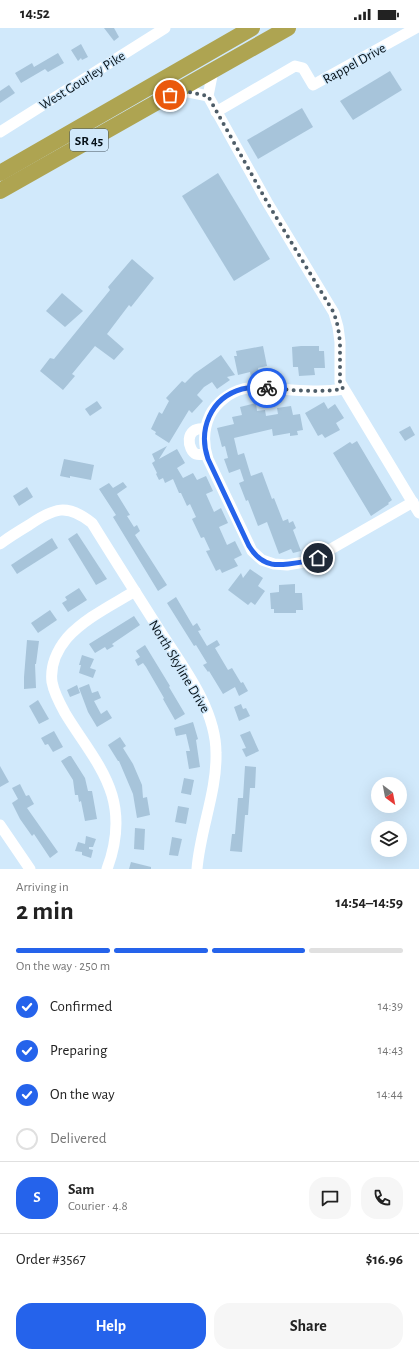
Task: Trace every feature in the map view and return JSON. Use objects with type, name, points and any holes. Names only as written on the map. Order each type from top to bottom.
[{"type":"highway","name":"SR 45","points":[[0,173],[252,28]]},
{"type":"highway","name":"SR 45","points":[[0,191],[286,29]]},
{"type":"street","name":"West Gourley Pike","points":[[0,132],[165,28]]},
{"type":"street","name":"Rappel Drive","points":[[216,112],[291,68],[299,66],[305,71],[314,85],[416,28]]},
{"type":"street","points":[[213,71],[208,96],[267,202],[334,313],[340,342],[340,382],[343,389],[419,513]]},
{"type":"street","points":[[179,90],[208,96]]},
{"type":"street","points":[[343,389],[331,391],[257,387],[242,389],[220,401],[212,411],[205,429],[197,428],[193,430],[190,434],[190,446],[196,454],[206,454],[249,546],[256,556],[268,563],[287,565],[314,560],[413,502]]},
{"type":"street","name":"North Skyline Drive","points":[[0,544],[52,511],[63,509],[73,511],[83,516],[92,523],[190,678],[207,708],[212,723],[216,746],[214,780],[199,847],[197,869]]},
{"type":"street","points":[[107,869],[112,852],[116,828],[112,795],[104,774],[59,703],[52,683],[53,664],[56,655],[67,638],[86,622],[135,591]]},
{"type":"street","points":[[0,825],[30,869]]},
{"type":"building","points":[[104,28],[114,28],[119,37],[114,41]]},
{"type":"building","points":[[81,44],[88,57],[82,60],[81,58],[78,61],[71,50]]},
{"type":"building","points":[[58,53],[64,63],[48,72],[45,69],[21,83],[15,73],[32,63],[34,67]]},
{"type":"building","points":[[390,71],[402,90],[353,120],[340,101]]},
{"type":"building","points":[[9,85],[15,93],[0,103],[0,91]]},
{"type":"building","points":[[302,108],[313,127],[258,159],[247,140]]},
{"type":"building","points":[[218,173],[270,259],[234,281],[182,196]]},
{"type":"building","points":[[132,259],[154,278],[131,307],[129,305],[107,334],[124,349],[114,360],[95,346],[72,374],[75,376],[63,390],[40,371],[50,358],[54,359],[110,290],[108,287]]},
{"type":"building","points":[[62,293],[83,311],[65,327],[46,311]]},
{"type":"building","points":[[263,346],[267,366],[258,368],[260,375],[251,377],[250,372],[238,375],[234,356],[237,356],[236,351]]},
{"type":"building","points":[[319,346],[319,351],[324,351],[325,368],[314,368],[315,375],[299,376],[298,367],[293,367],[292,347]]},
{"type":"building","points":[[221,355],[235,375],[227,377],[230,380],[217,389],[212,382],[204,387],[197,395],[203,401],[192,413],[189,410],[169,443],[155,434],[156,432],[151,429],[159,412],[162,414],[169,401],[166,398],[182,381],[185,383],[194,374]]},
{"type":"building","points":[[97,401],[102,408],[90,416],[85,409]]},
{"type":"building","points":[[324,402],[328,409],[335,404],[344,418],[336,423],[340,430],[325,438],[322,434],[318,436],[305,413]]},
{"type":"building","points":[[256,403],[257,411],[265,410],[266,416],[278,414],[277,408],[291,406],[293,415],[300,414],[303,430],[297,431],[298,435],[290,436],[290,433],[273,436],[272,429],[234,438],[238,455],[244,453],[251,476],[262,472],[272,499],[274,498],[283,521],[288,519],[289,523],[293,521],[296,528],[293,530],[301,551],[293,553],[291,549],[279,554],[267,522],[258,526],[248,500],[246,501],[239,483],[244,481],[240,469],[229,473],[224,459],[228,458],[225,446],[222,447],[217,428],[234,424],[232,417],[242,415],[240,407]]},
{"type":"building","points":[[410,426],[415,435],[405,441],[399,432]]},
{"type":"building","points":[[357,441],[392,500],[388,503],[389,504],[371,516],[333,453],[350,442],[352,444]]},
{"type":"building","points":[[167,446],[159,459],[177,449],[185,463],[177,468],[183,478],[193,473],[197,480],[206,476],[213,491],[206,494],[214,512],[221,508],[228,523],[219,527],[227,545],[235,541],[242,555],[234,559],[238,566],[222,573],[220,569],[216,571],[206,551],[210,550],[204,537],[201,538],[192,519],[196,517],[190,504],[187,506],[173,479],[165,483],[163,478],[159,480],[152,463],[155,461],[152,454]]},
{"type":"building","points":[[64,459],[94,465],[91,480],[70,476],[70,478],[60,476]]},
{"type":"building","points":[[123,482],[127,487],[117,494],[130,515],[127,516],[134,527],[137,525],[140,531],[135,535],[167,585],[158,591],[113,517],[116,515],[99,489],[109,483],[113,488]]},
{"type":"building","points":[[27,487],[33,497],[19,506],[13,496]]},
{"type":"building","points":[[77,533],[107,579],[96,585],[68,539]]},
{"type":"building","points":[[52,538],[58,548],[17,574],[11,565]]},
{"type":"building","points":[[250,569],[263,578],[258,586],[265,591],[255,605],[251,602],[248,605],[228,590],[241,573],[243,578]]},
{"type":"building","points":[[295,584],[295,593],[302,593],[303,610],[296,610],[296,613],[274,613],[274,609],[271,609],[270,593],[279,592],[279,585]]},
{"type":"building","points":[[79,588],[87,600],[68,612],[62,603],[67,600],[65,597]]},
{"type":"building","points":[[176,597],[193,626],[197,623],[201,630],[198,631],[207,646],[217,640],[220,645],[215,648],[228,670],[232,668],[248,691],[239,696],[235,687],[223,694],[209,671],[208,672],[203,665],[207,663],[196,645],[194,646],[167,603]]},
{"type":"building","points":[[50,610],[57,620],[38,633],[31,623]]},
{"type":"building","points":[[134,616],[140,625],[112,644],[114,646],[107,650],[105,647],[95,653],[89,644]]},
{"type":"building","points":[[27,640],[39,641],[35,664],[36,688],[24,689],[24,677]]},
{"type":"building","points":[[145,645],[185,714],[175,720],[146,667],[143,663],[138,666],[135,660],[140,657],[136,651]]},
{"type":"building","points":[[82,655],[94,659],[90,668],[96,670],[93,678],[79,673],[81,665],[79,665]]},
{"type":"building","points":[[89,684],[92,693],[98,691],[101,698],[94,701],[101,714],[107,710],[112,718],[97,727],[88,712],[79,688]]},
{"type":"building","points":[[77,685],[80,693],[70,697],[67,690]]},
{"type":"building","points":[[38,700],[49,719],[39,724],[29,706]]},
{"type":"building","points":[[241,704],[243,709],[246,708],[250,716],[239,721],[234,707]]},
{"type":"building","points":[[193,722],[198,739],[196,740],[200,767],[189,769],[186,751],[190,751],[186,734],[176,736],[174,728]]},
{"type":"building","points":[[54,731],[63,747],[53,752],[48,744],[45,745],[41,738]]},
{"type":"building","points":[[250,731],[259,751],[246,757],[242,749],[246,748],[240,735]]},
{"type":"building","points":[[120,737],[126,746],[123,748],[133,764],[142,785],[143,798],[147,797],[150,815],[137,818],[133,794],[119,761],[108,745]]},
{"type":"building","points":[[71,756],[85,778],[88,791],[92,791],[97,819],[85,821],[81,801],[79,802],[78,795],[75,795],[73,780],[61,761]]},
{"type":"building","points":[[0,766],[9,782],[0,787]]},
{"type":"building","points":[[245,766],[256,767],[255,788],[250,788],[248,815],[245,815],[242,852],[230,851],[232,834],[235,834],[238,798],[243,798]]},
{"type":"building","points":[[184,778],[194,780],[191,795],[181,793]]},
{"type":"building","points":[[20,784],[26,796],[29,795],[34,804],[27,808],[58,852],[50,858],[34,834],[32,836],[20,819],[12,803],[18,799],[12,788]]},
{"type":"building","points":[[178,806],[189,808],[186,824],[175,822]]},
{"type":"building","points":[[135,828],[145,829],[144,850],[134,849]]},
{"type":"building","points":[[86,836],[96,839],[93,847],[89,847],[89,849],[93,850],[91,858],[82,855],[82,852],[75,851],[78,842],[85,844]]},
{"type":"building","points":[[172,837],[182,839],[178,856],[169,855]]},
{"type":"building","points":[[131,862],[151,867],[151,869],[129,869]]},
{"type":"way so far","points":[[170,95],[179,90],[208,96],[267,202],[334,313],[340,342],[339,374],[343,389],[314,391],[267,388]]},
{"type":"route","points":[[267,388],[257,387],[242,389],[220,401],[212,411],[205,429],[205,450],[249,546],[256,556],[268,563],[280,565],[294,564],[318,558]]}]
